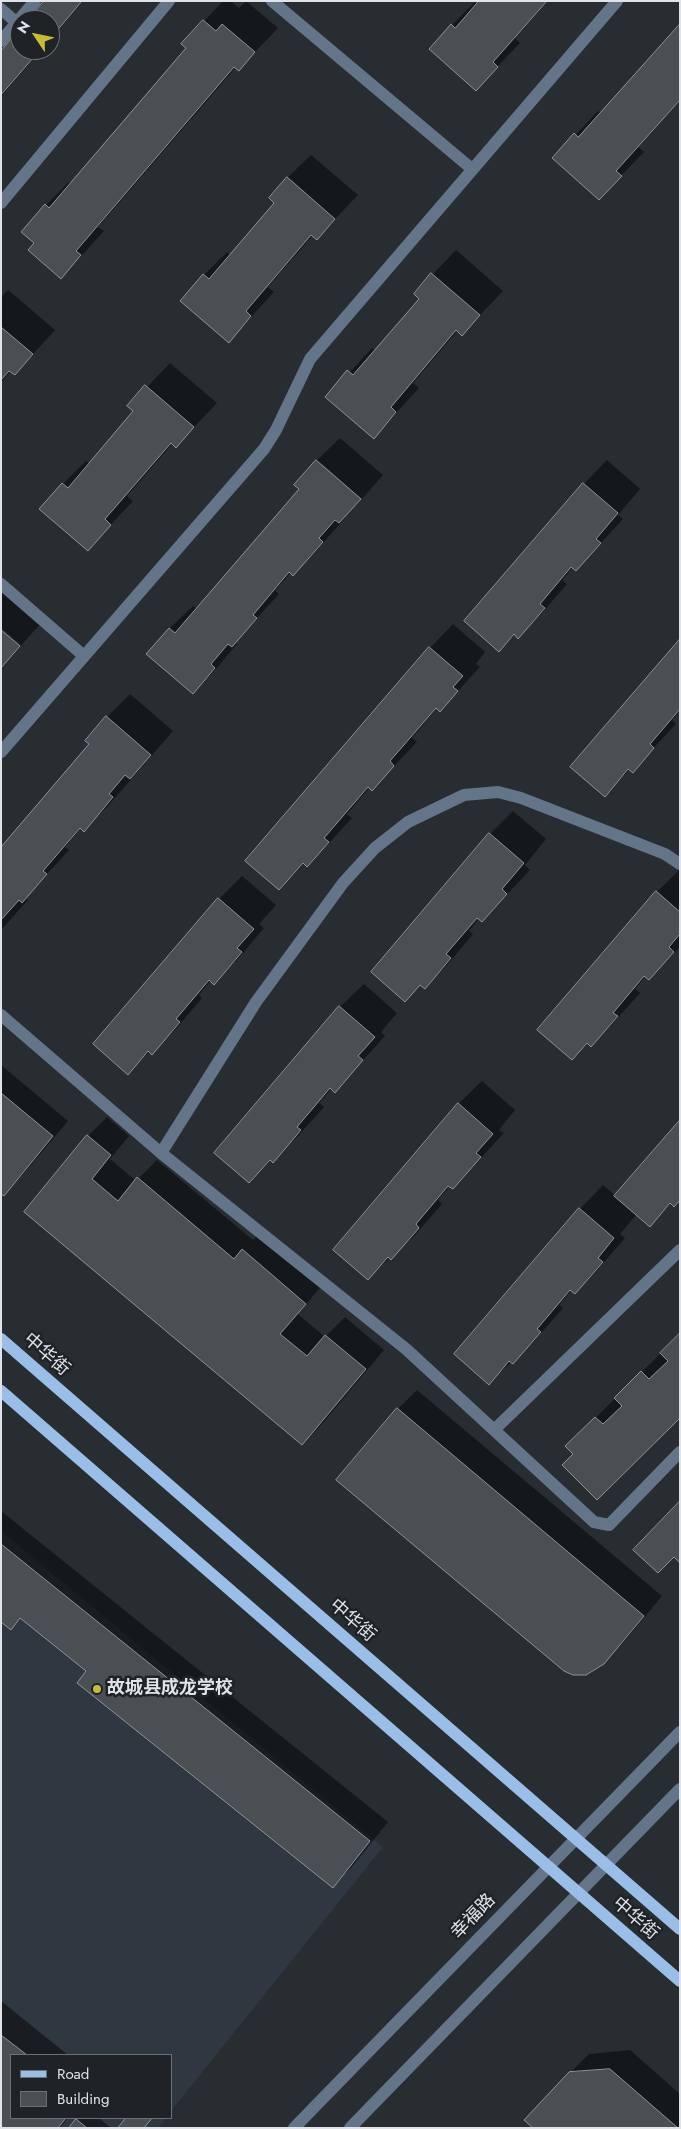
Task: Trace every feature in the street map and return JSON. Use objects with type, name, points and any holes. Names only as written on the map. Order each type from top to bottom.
[{"type":"main road","name":"中华街","points":[[1,1339],[680,1929]]},
{"type":"main road","name":"中华街","points":[[1,1391],[680,1981]]},
{"type":"street","points":[[1,203],[169,1]]},
{"type":"street","points":[[272,1],[472,169]]},
{"type":"street","points":[[1,752],[264,449],[276,430],[310,359],[617,1]]},
{"type":"street","points":[[1,41],[10,30]]},
{"type":"street","points":[[1,584],[84,656]]},
{"type":"street","points":[[161,1153],[256,1002],[343,883],[375,848],[408,822],[464,795],[498,792],[521,798],[665,854],[680,864]]},
{"type":"street","points":[[1,1015],[161,1153],[406,1349],[594,1522],[609,1524],[680,1452]]},
{"type":"street","points":[[494,1430],[680,1250]]},
{"type":"street","name":"幸福路","points":[[294,2128],[680,1732]]},
{"type":"street","points":[[350,2128],[680,1789]]},
{"type":"shaded area","name":"故城县成龙学校","points":[[1,1531],[383,1847],[172,2110],[172,2054],[10,2054],[10,2119],[165,2119],[158,2128],[1,2128]]},
{"type":"building","points":[[44,1],[82,1],[60,27],[60,10],[36,10]]},
{"type":"building","points":[[479,1],[547,1],[493,62],[498,67],[476,91],[429,49],[451,24],[455,28]]},
{"type":"building","points":[[203,20],[216,31],[222,24],[255,52],[239,71],[234,67],[76,251],[81,255],[61,279],[28,250],[34,243],[21,232],[45,204],[49,208],[186,48],[181,44]]},
{"type":"building","points":[[680,24],[680,100],[616,171],[622,176],[599,200],[552,158],[574,133],[578,137]]},
{"type":"building","points":[[10,41],[10,60],[31,60],[1,95],[1,51]]},
{"type":"building","points":[[287,177],[335,219],[317,240],[311,235],[246,311],[251,316],[229,343],[180,301],[203,274],[209,279],[274,203],[269,198]]},
{"type":"building","points":[[431,273],[480,315],[462,336],[456,330],[391,407],[396,412],[374,439],[325,397],[347,370],[353,375],[419,299],[414,294]]},
{"type":"building","points":[[1,327],[33,354],[15,375],[9,371],[1,380]]},
{"type":"building","points":[[145,385],[194,427],[176,448],[171,443],[105,519],[111,525],[88,551],[39,509],[62,483],[68,488],[133,411],[127,406]]},
{"type":"building","points":[[316,460],[361,499],[339,523],[335,520],[319,538],[323,542],[293,576],[289,572],[253,615],[257,618],[232,647],[228,644],[211,664],[215,668],[193,694],[146,654],[169,628],[175,633],[299,489],[294,485]]},
{"type":"building","points":[[583,483],[618,513],[596,539],[601,543],[576,571],[571,567],[540,604],[545,608],[518,639],[514,634],[499,652],[464,621]]},
{"type":"building","points":[[1,630],[20,646],[1,668]]},
{"type":"building","points":[[680,639],[680,709],[650,744],[654,748],[633,773],[628,769],[605,797],[570,767]]},
{"type":"building","points":[[429,647],[463,676],[453,687],[458,691],[440,712],[436,708],[390,761],[394,766],[372,791],[368,787],[324,838],[329,842],[307,867],[303,863],[279,890],[245,861]]},
{"type":"building","points":[[106,716],[151,755],[130,779],[125,775],[109,794],[113,797],[84,832],[80,828],[43,871],[47,874],[22,903],[19,900],[1,920],[1,847],[89,744],[85,741]]},
{"type":"building","points":[[489,833],[524,863],[502,889],[507,894],[482,922],[477,918],[446,954],[451,958],[425,989],[420,985],[405,1002],[371,972]]},
{"type":"building","points":[[656,891],[680,912],[680,934],[669,947],[674,952],[649,980],[644,976],[613,1013],[618,1016],[591,1047],[587,1043],[572,1060],[537,1030]]},
{"type":"building","points":[[218,898],[254,929],[237,948],[242,952],[214,985],[209,980],[176,1019],[180,1022],[152,1055],[148,1051],[128,1075],[93,1044]]},
{"type":"building","points":[[339,1006],[375,1037],[358,1056],[363,1060],[335,1093],[330,1088],[297,1127],[301,1130],[273,1163],[270,1160],[249,1183],[214,1153]]},
{"type":"building","points":[[1,1093],[53,1136],[4,1196],[1,1194]]},
{"type":"building","points":[[458,1103],[493,1134],[476,1153],[481,1157],[453,1189],[448,1186],[416,1224],[419,1228],[391,1260],[388,1257],[368,1280],[333,1250]]},
{"type":"building","points":[[680,1120],[680,1200],[674,1207],[670,1203],[650,1227],[614,1196]]},
{"type":"building","points":[[87,1135],[111,1155],[92,1179],[118,1201],[137,1177],[234,1259],[242,1249],[306,1304],[280,1334],[307,1356],[325,1335],[366,1369],[302,1445],[24,1212]]},
{"type":"building","points":[[579,1208],[614,1238],[598,1258],[603,1262],[575,1294],[570,1290],[537,1329],[541,1332],[513,1364],[509,1361],[489,1385],[454,1354]]},
{"type":"building","points":[[680,1333],[680,1418],[597,1500],[562,1465],[573,1454],[565,1446],[595,1417],[603,1424],[622,1406],[614,1398],[641,1371],[649,1379],[668,1361],[660,1353]]},
{"type":"building","points":[[397,1408],[644,1616],[604,1664],[586,1675],[573,1675],[564,1671],[336,1480]]},
{"type":"building","points":[[680,1501],[680,1563],[674,1557],[658,1573],[633,1550]]},
{"type":"building","points":[[1,1544],[370,1841],[333,1888],[77,1683],[86,1671],[20,1618],[11,1630],[1,1622]]},
{"type":"building","points":[[1,2035],[26,2054],[10,2054],[10,2119],[65,2119],[58,2128],[1,2128]]},
{"type":"building","points":[[610,2069],[678,2128],[533,2128],[524,2120],[569,2072]]},
{"type":"building","points":[[76,2119],[87,2128],[69,2128]]},
{"type":"building","points":[[125,2119],[151,2119],[144,2128],[118,2128]]},
{"type":"place","name":"故城县成龙学校","points":[[97,1689]]}]
